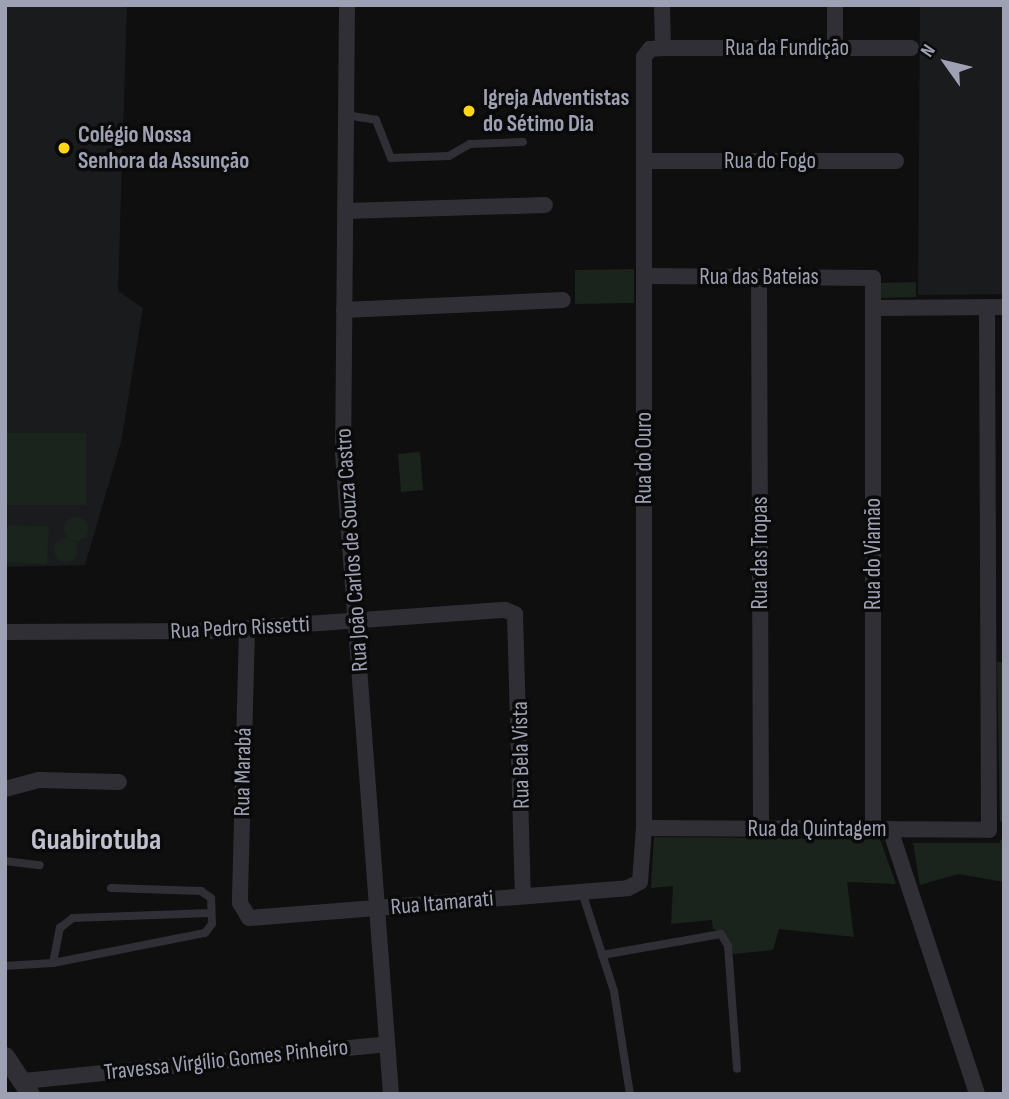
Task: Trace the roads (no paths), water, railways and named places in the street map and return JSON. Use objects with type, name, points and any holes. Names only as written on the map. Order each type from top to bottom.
[{"type":"street","name":"Rua João Carlos de Souza Castro","points":[[346,5],[343,453],[391,1094]]},
{"type":"street","points":[[662,5],[663,48]]},
{"type":"street","points":[[835,5],[835,48]]},
{"type":"street","name":"Rua do Ouro","points":[[639,882],[644,828],[644,57],[650,48],[663,48]]},
{"type":"street","name":"Rua da Fundição","points":[[663,48],[911,48]]},
{"type":"street","name":"Rua do Fogo","points":[[644,161],[896,161]]},
{"type":"street","points":[[345,211],[545,205]]},
{"type":"street","name":"Rua das Bateias","points":[[644,276],[873,278]]},
{"type":"street","name":"Rua das Tropas","points":[[759,277],[761,829]]},
{"type":"street","name":"Rua do Viamão","points":[[873,278],[873,829]]},
{"type":"street","points":[[344,310],[563,300]]},
{"type":"street","points":[[987,307],[996,421],[996,652]]},
{"type":"street","points":[[873,309],[1004,307]]},
{"type":"street","name":"Rua Pedro Rissetti","points":[[5,632],[247,629],[505,610],[515,614]]},
{"type":"street","name":"Rua Bela Vista","points":[[515,614],[523,896]]},
{"type":"street","name":"Rua Marabá","points":[[244,914],[240,903],[247,629]]},
{"type":"street","name":"Rua da Quintagem","points":[[644,828],[989,830],[996,652]]},
{"type":"street","points":[[5,789],[39,780],[119,782]]},
{"type":"street","points":[[890,829],[977,1094]]},
{"type":"street","name":"Rua Itamarati","points":[[244,914],[255,918],[582,892],[628,888],[639,882]]},
{"type":"street","name":"Travessa Virgílio Gomes Pinheiro","points":[[27,1087],[387,1044]]},
{"type":"street","points":[[5,1056],[27,1087]]},
{"type":"lane","points":[[346,115],[376,120],[391,158],[449,156],[470,144],[523,142]]},
{"type":"lane","points":[[5,861],[40,864]]},
{"type":"lane","points":[[5,966],[53,963],[205,933],[212,924],[211,898],[201,891],[111,888]]},
{"type":"lane","points":[[582,892],[614,991],[630,1094]]},
{"type":"lane","points":[[53,963],[60,928],[73,918],[211,913]]},
{"type":"lane","points":[[602,955],[721,934],[728,946],[737,1069]]},
{"type":"place","name":"Igreja Adventistas do Sétimo Dia","points":[[469,111]]},
{"type":"place","name":"Colégio Nossa Senhora da Assunção","points":[[64,148]]},
{"type":"district","name":"Guabirotuba","points":[[96,840]]}]
